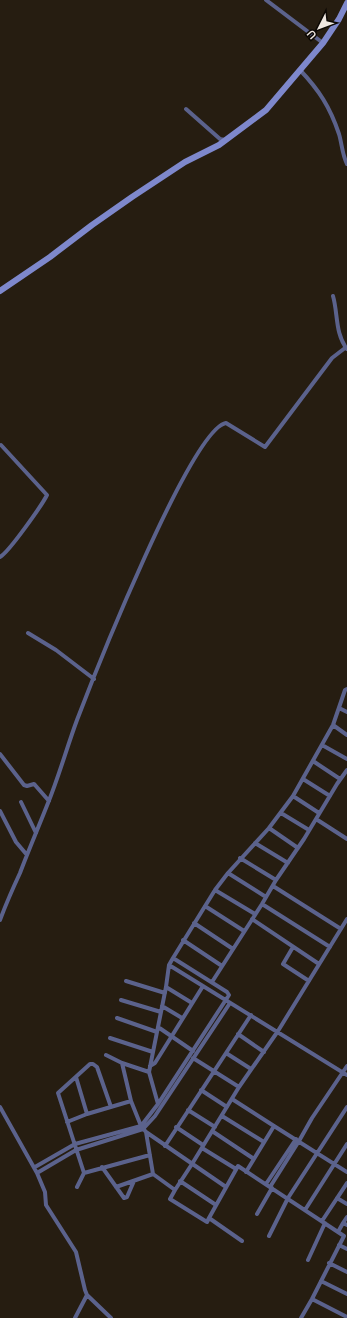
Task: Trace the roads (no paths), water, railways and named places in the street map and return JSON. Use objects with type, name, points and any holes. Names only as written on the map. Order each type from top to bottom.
[{"type":"main road","points":[[0,291],[132,197],[185,162],[219,145],[266,110],[323,43],[339,19],[347,3]]},
{"type":"street","points":[[266,0],[323,43]]},
{"type":"street","points":[[300,70],[310,81],[328,107],[340,136],[347,164]]},
{"type":"street","points":[[186,109],[220,139],[226,140]]},
{"type":"street","points":[[0,920],[49,801],[75,725],[121,610],[182,481],[202,447],[218,426],[226,423],[265,447],[332,358],[346,348],[340,335],[333,296]]},
{"type":"street","points":[[0,557],[29,522],[47,495],[1,444]]},
{"type":"street","points":[[28,633],[56,650],[94,679]]},
{"type":"street","points":[[158,1104],[149,1072],[169,965],[215,890],[240,858],[281,813],[293,796],[333,725],[345,690],[347,689]]},
{"type":"street","points":[[339,708],[347,712]]},
{"type":"street","points":[[333,725],[347,735]]},
{"type":"street","points":[[322,745],[347,759]]},
{"type":"street","points":[[0,754],[24,785],[35,785],[49,801]]},
{"type":"street","points":[[313,761],[340,779]]},
{"type":"street","points":[[212,982],[347,770]]},
{"type":"street","points":[[303,779],[330,796]]},
{"type":"street","points":[[293,796],[319,813]]},
{"type":"street","points":[[21,802],[36,832]]},
{"type":"street","points":[[0,811],[16,842],[27,855]]},
{"type":"street","points":[[281,813],[309,830]]},
{"type":"street","points":[[316,819],[347,839]]},
{"type":"street","points":[[268,828],[298,848]]},
{"type":"street","points":[[255,843],[288,863]]},
{"type":"street","points":[[240,858],[276,880]]},
{"type":"street","points":[[228,873],[266,897]]},
{"type":"street","points":[[273,886],[341,928]]},
{"type":"street","points":[[215,890],[256,914]]},
{"type":"street","points":[[262,904],[330,947]]},
{"type":"street","points":[[205,906],[244,931]]},
{"type":"street","points":[[252,919],[319,964]]},
{"type":"street","points":[[303,1317],[344,1236],[238,1166],[207,1222],[170,1199],[232,1098],[278,1031],[347,920]]},
{"type":"street","points":[[194,923],[233,949]]},
{"type":"street","points":[[183,940],[222,966]]},
{"type":"street","points":[[293,947],[283,964],[309,981]]},
{"type":"street","points":[[37,1173],[76,1150],[143,1129],[155,1116],[193,1058],[228,1001],[229,994],[173,958]]},
{"type":"street","points":[[169,965],[278,1031],[345,1074]]},
{"type":"street","points":[[126,981],[165,992]]},
{"type":"street","points":[[150,1066],[155,1063],[203,986]]},
{"type":"street","points":[[166,987],[192,1003]]},
{"type":"street","points":[[121,1000],[161,1012]]},
{"type":"street","points":[[35,1167],[74,1144],[143,1129],[193,1051],[228,1001]]},
{"type":"street","points":[[162,1006],[182,1018]]},
{"type":"street","points":[[165,1146],[176,1127],[251,1015]]},
{"type":"street","points":[[117,1018],[157,1029],[172,1036],[193,1051]]},
{"type":"street","points":[[238,1034],[264,1052]]},
{"type":"street","points":[[110,1038],[153,1052]]},
{"type":"street","points":[[226,1053],[251,1069]]},
{"type":"street","points":[[106,1055],[149,1072]]},
{"type":"street","points":[[193,1058],[239,1087]]},
{"type":"street","points":[[122,1062],[131,1101],[143,1129],[150,1154],[153,1174],[175,1190]]},
{"type":"street","points":[[84,1173],[58,1092],[90,1064],[93,1064],[97,1066],[111,1107]]},
{"type":"street","points":[[257,1214],[269,1186],[297,1140],[345,1074],[347,1066]]},
{"type":"street","points":[[76,1077],[87,1114]]},
{"type":"street","points":[[201,1090],[227,1107]]},
{"type":"street","points":[[232,1098],[347,1172]]},
{"type":"street","points":[[67,1122],[87,1114],[131,1101]]},
{"type":"street","points":[[0,1107],[35,1167],[45,1192],[46,1205],[76,1252],[85,1290],[88,1295],[111,1318]]},
{"type":"street","points":[[269,1236],[288,1198],[347,1107]]},
{"type":"street","points":[[188,1110],[215,1127]]},
{"type":"street","points":[[222,1116],[264,1142]]},
{"type":"street","points":[[246,1172],[274,1126]]},
{"type":"street","points":[[176,1127],[236,1170]]},
{"type":"street","points":[[143,1129],[165,1146],[226,1187]]},
{"type":"street","points":[[212,1131],[254,1159]]},
{"type":"street","points":[[305,1210],[347,1144]]},
{"type":"street","points":[[77,1187],[84,1173],[150,1154]]},
{"type":"street","points":[[102,1167],[126,1198],[134,1181]]},
{"type":"street","points":[[116,1187],[153,1174]]},
{"type":"street","points":[[180,1181],[216,1205]]},
{"type":"street","points":[[308,1260],[323,1222],[347,1183]]},
{"type":"street","points":[[337,1198],[347,1204]]},
{"type":"street","points":[[338,1232],[345,1224],[347,1217]]},
{"type":"street","points":[[209,1218],[242,1241]]},
{"type":"street","points":[[339,1245],[347,1249]]},
{"type":"street","points":[[329,1263],[347,1272]]},
{"type":"street","points":[[321,1281],[347,1294]]},
{"type":"street","points":[[75,1318],[88,1295]]},
{"type":"street","points":[[312,1299],[347,1317]]}]
